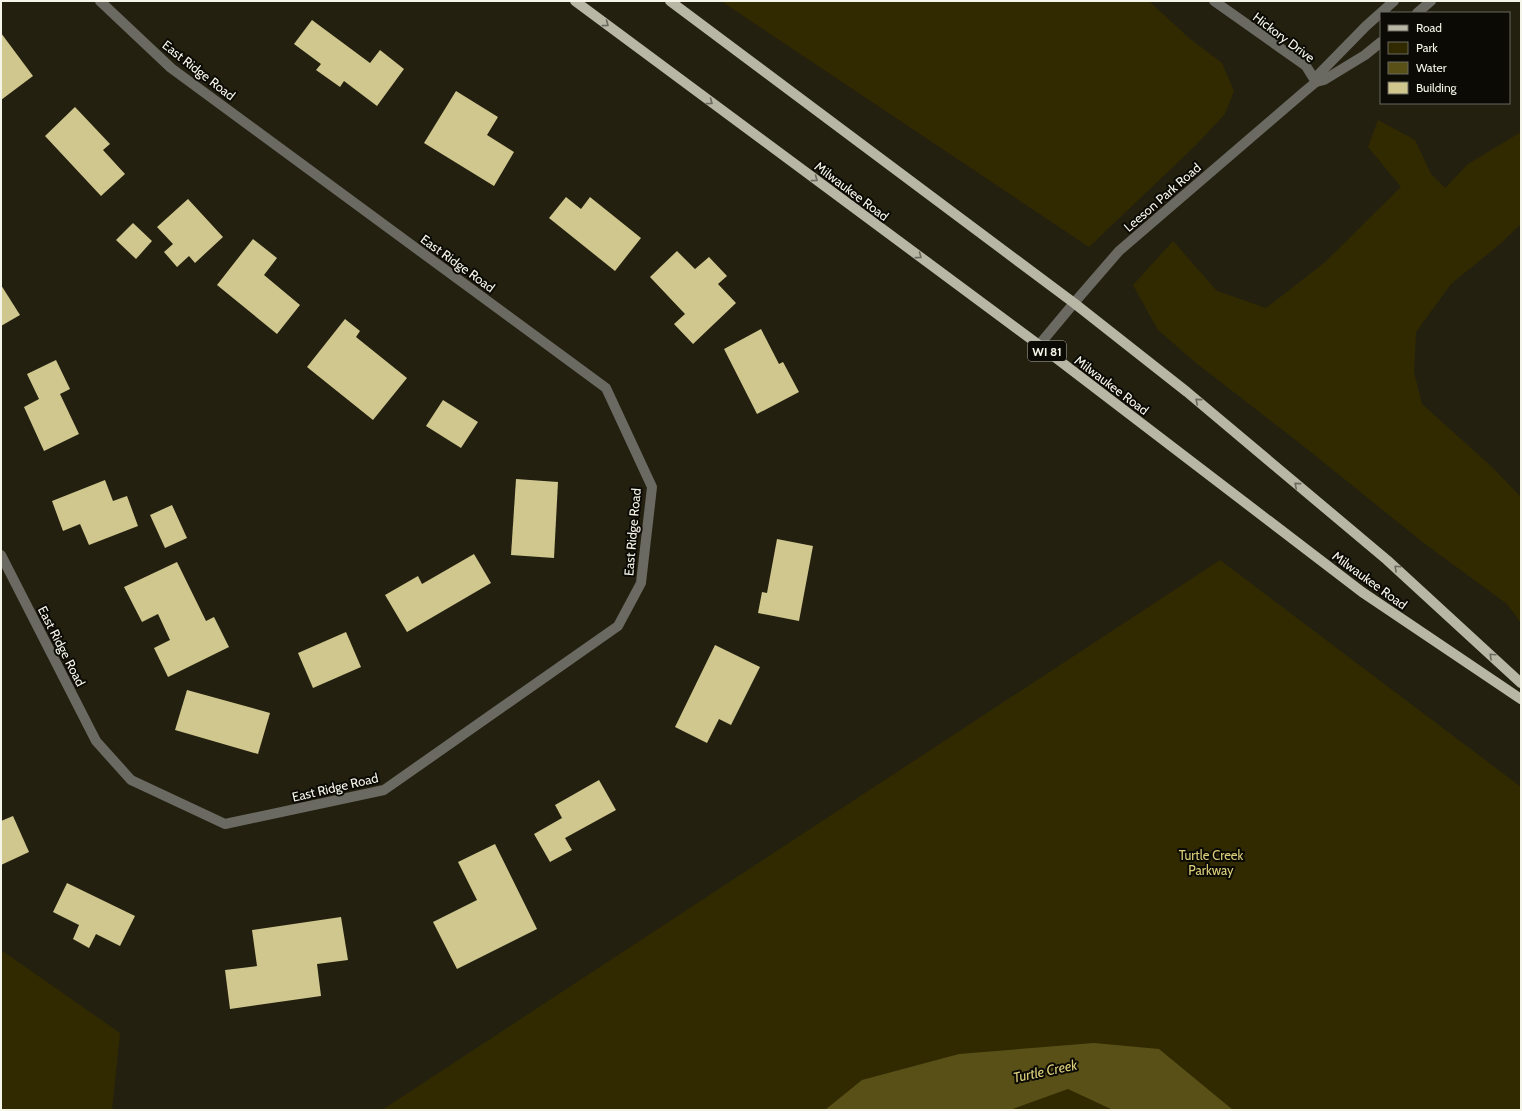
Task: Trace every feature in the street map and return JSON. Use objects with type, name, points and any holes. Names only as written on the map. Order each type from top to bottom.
[{"type":"main road","name":"Milwaukee Road","points":[[575,1],[1039,345],[1362,592],[1521,699]]},
{"type":"main road","name":"Milwaukee Road","points":[[670,1],[1074,303],[1187,392],[1387,560],[1521,683]]},
{"type":"street","name":"East Ridge Road","points":[[1,555],[96,741],[131,780],[225,824],[384,790],[618,626],[641,583],[652,487],[606,388],[171,68],[100,1]]},
{"type":"street","name":"Hickory Drive","points":[[1214,1],[1306,66],[1316,82]]},
{"type":"street","name":"Leeson Park Road","points":[[1382,12],[1394,1]]},
{"type":"street","points":[[1418,12],[1431,1]]},
{"type":"street","name":"Leeson Park Road","points":[[1316,82],[1319,74],[1380,14]]},
{"type":"street","name":"Leeson Park Road","points":[[1039,345],[1119,251],[1316,82],[1324,80],[1365,55],[1380,43]]},
{"type":"green space","points":[[721,1],[1149,1],[1189,38],[1222,63],[1234,91],[1225,114],[1195,146],[1089,247]]},
{"type":"green space","points":[[1378,120],[1415,140],[1431,174],[1445,188],[1468,164],[1521,132],[1521,224],[1500,244],[1451,284],[1416,332],[1414,372],[1422,404],[1492,467],[1521,497],[1521,623],[1507,604],[1425,544],[1297,441],[1196,363],[1158,330],[1133,285],[1173,241],[1217,291],[1266,308],[1324,263],[1401,187],[1368,147]]},
{"type":"green space","name":"Turtle Creek Parkway","points":[[1220,560],[1521,787],[1521,1110],[382,1110]]},
{"type":"green space","points":[[1,950],[120,1033],[112,1110],[1,1110]]},
{"type":"water","name":"Turtle Creek","points":[[1094,1043],[1159,1049],[1233,1110],[1113,1110],[1068,1089],[1010,1110],[825,1110],[862,1080],[959,1054]]},
{"type":"building","points":[[312,20],[370,63],[380,50],[404,69],[377,106],[344,81],[340,87],[316,70],[321,64],[294,44]]},
{"type":"building","points":[[1,33],[33,76],[1,100]]},
{"type":"building","points":[[456,91],[498,117],[487,135],[514,152],[494,186],[424,143]]},
{"type":"building","points":[[75,107],[110,144],[103,150],[125,174],[101,196],[45,136]]},
{"type":"building","points":[[566,197],[581,209],[590,197],[641,238],[615,271],[549,218]]},
{"type":"building","points":[[188,199],[223,237],[195,263],[189,256],[177,267],[164,252],[173,244],[157,227]]},
{"type":"building","points":[[133,223],[152,241],[136,259],[116,240]]},
{"type":"building","points":[[253,239],[277,258],[264,275],[300,305],[277,334],[217,285]]},
{"type":"building","points":[[677,251],[695,269],[709,257],[727,276],[718,284],[736,303],[693,344],[674,324],[685,314],[650,277]]},
{"type":"building","points":[[1,285],[20,315],[1,326]]},
{"type":"building","points":[[345,319],[360,331],[356,337],[407,378],[373,420],[307,367]]},
{"type":"building","points":[[761,329],[779,364],[783,362],[799,392],[757,414],[724,349]]},
{"type":"building","points":[[56,360],[70,389],[60,394],[79,434],[44,451],[24,407],[39,399],[27,374]]},
{"type":"building","points":[[443,400],[478,422],[461,448],[426,426]]},
{"type":"building","points":[[516,479],[558,482],[554,558],[511,555]]},
{"type":"building","points":[[105,480],[113,501],[127,496],[138,526],[89,545],[80,524],[63,531],[52,501]]},
{"type":"building","points":[[172,505],[187,538],[165,548],[150,515]]},
{"type":"building","points":[[777,539],[813,546],[799,621],[758,613],[762,592],[767,593]]},
{"type":"building","points":[[474,554],[491,583],[407,632],[385,595],[418,576],[422,584]]},
{"type":"building","points":[[177,562],[206,621],[214,617],[229,647],[168,677],[154,648],[170,640],[158,614],[142,622],[124,587]]},
{"type":"building","points":[[346,632],[361,667],[313,688],[298,653]]},
{"type":"building","points":[[715,645],[760,667],[731,725],[719,719],[707,743],[675,727]]},
{"type":"building","points":[[187,690],[270,713],[258,754],[175,730]]},
{"type":"building","points":[[599,780],[616,810],[565,838],[572,850],[550,862],[534,834],[562,818],[555,805]]},
{"type":"building","points":[[13,816],[29,852],[1,865],[1,821]]},
{"type":"building","points":[[495,844],[537,929],[457,969],[433,922],[477,900],[458,862]]},
{"type":"building","points":[[67,883],[135,916],[120,946],[96,934],[89,948],[73,939],[79,925],[53,912]]},
{"type":"building","points":[[341,917],[348,960],[317,964],[321,996],[230,1009],[225,970],[257,966],[252,930]]}]
